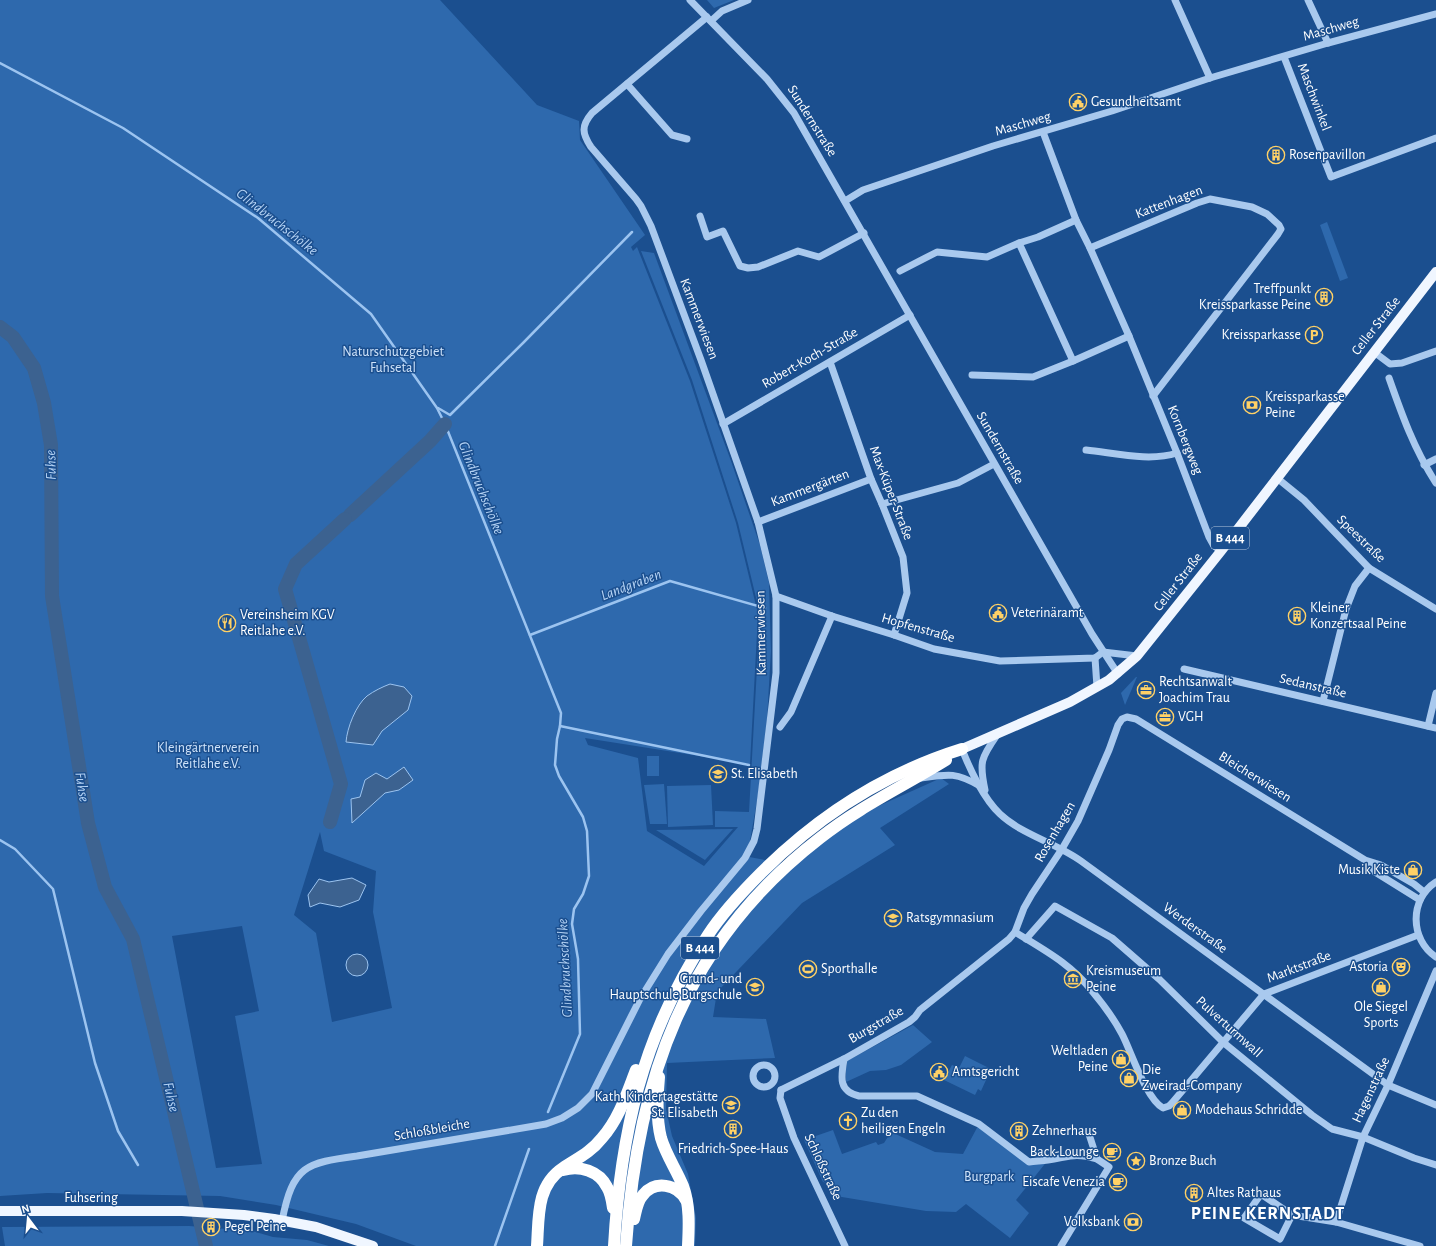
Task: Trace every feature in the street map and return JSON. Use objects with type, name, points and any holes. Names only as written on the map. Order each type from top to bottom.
[{"type":"highway","name":"B 444","points":[[614,1246],[620,1181],[628,1129],[638,1088],[654,1056],[671,1030],[684,1001],[715,947],[732,924],[758,894],[784,868],[820,838],[879,798],[917,778],[962,749]]},
{"type":"highway","name":"B 444","points":[[626,1242],[636,1152],[649,1094],[658,1027],[673,996],[709,934],[739,895],[775,859],[811,827],[877,785],[926,762],[962,749]]},
{"type":"highway","points":[[537,1246],[541,1196],[546,1185],[555,1174],[589,1152],[607,1132],[618,1115],[639,1062],[654,1056],[659,1131],[668,1157],[683,1186],[688,1205],[688,1246]]},
{"type":"highway","points":[[555,1174],[566,1169],[577,1168],[589,1170],[600,1177],[608,1188],[610,1194],[615,1223]]},
{"type":"highway","points":[[626,1242],[632,1229],[640,1199],[643,1194],[652,1188],[663,1185],[674,1188],[683,1195],[688,1205]]},
{"type":"main road","name":"Celler Straße","points":[[962,749],[1058,708],[1118,674],[1137,656],[1221,551],[1436,272]]},
{"type":"main road","name":"Fuhsering","points":[[0,1211],[182,1211],[210,1212],[282,1220]]},
{"type":"main road","points":[[282,1220],[316,1227],[373,1246]]},
{"type":"street","name":"Sundernstraße","points":[[690,0],[767,79],[794,113],[864,233],[994,464],[1103,652],[1118,674]]},
{"type":"street","points":[[687,139],[672,135],[627,84],[709,19],[722,11],[748,0]]},
{"type":"street","points":[[1175,0],[1210,78]]},
{"type":"street","points":[[1308,0],[1328,43]]},
{"type":"street","name":"Maschweg","points":[[845,201],[863,190],[993,146],[1112,111],[1210,78],[1328,43],[1436,14]]},
{"type":"street","name":"Maschwinkel","points":[[1284,57],[1331,177],[1436,138]]},
{"type":"street","name":"Kammerwiesen","points":[[602,1076],[640,999],[668,954],[712,896],[745,858],[754,842],[763,783],[776,672],[776,596],[758,522],[701,360],[651,226],[638,202],[591,147],[585,137],[584,127],[587,119],[592,113],[627,84]]},
{"type":"street","name":"Kornbergweg","points":[[1043,132],[1076,220],[1129,336],[1177,453],[1209,537],[1214,546],[1221,551]]},
{"type":"street","name":"Kattenhagen","points":[[1090,248],[1197,203],[1210,199],[1252,207],[1267,214],[1279,225],[1281,229],[1153,396]]},
{"type":"street","points":[[700,216],[707,237],[723,231],[740,266],[748,268],[758,267],[798,251],[819,257],[864,233]]},
{"type":"street","points":[[900,271],[937,252],[987,257],[1076,220]]},
{"type":"street","points":[[1019,243],[1074,361]]},
{"type":"street","name":"Robert-Koch-Straße","points":[[723,424],[910,315]]},
{"type":"street","points":[[972,374],[1033,377],[1074,361],[1129,336]]},
{"type":"street","points":[[1374,352],[1390,364],[1402,363],[1436,351]]},
{"type":"street","name":"Max-Küper-Straße","points":[[830,362],[871,479],[902,557],[907,593],[894,635]]},
{"type":"street","points":[[1389,378],[1410,436],[1424,465],[1436,483]]},
{"type":"street","points":[[1086,450],[1151,458],[1177,453]]},
{"type":"street","points":[[1424,465],[1436,459]]},
{"type":"street","points":[[882,504],[958,483],[994,464]]},
{"type":"street","name":"Speestraße","points":[[1277,478],[1304,500],[1369,568],[1436,609]]},
{"type":"street","name":"Kammergärten","points":[[758,522],[871,479]]},
{"type":"street","points":[[1323,702],[1346,609],[1356,586],[1369,568]]},
{"type":"street","name":"Hopfenstraße","points":[[776,596],[934,649],[1000,661],[1095,658]]},
{"type":"street","points":[[780,728],[791,712],[832,616]]},
{"type":"street","points":[[1097,687],[1095,658],[1103,652],[1137,656]]},
{"type":"street","name":"Sedanstraße","points":[[1184,669],[1432,726]]},
{"type":"street","points":[[1432,726],[1436,693]]},
{"type":"street","name":"Rosenhagen","points":[[993,952],[1015,932],[1024,908],[1032,894],[1062,850],[1078,821],[1109,750],[1118,725],[1122,719],[1127,717]]},
{"type":"street","name":"Bleicherwiesen","points":[[1127,717],[1136,719],[1368,862],[1381,865],[1414,884],[1424,892]]},
{"type":"street","points":[[986,794],[981,770],[982,760],[998,733]]},
{"type":"street","name":"Werderstraße","points":[[962,749],[980,786],[999,813],[1010,822],[1074,856],[1388,1085],[1436,1105]]},
{"type":"street","points":[[917,778],[946,774],[957,775],[980,786]]},
{"type":"street","name":"Bleicherwiesen","points":[[1368,862],[1375,872],[1420,900]]},
{"type":"street","points":[[1436,882],[1424,892],[1420,900],[1416,918],[1418,935],[1427,949],[1436,957]]},
{"type":"street","name":"Pulverturmwall","points":[[1026,939],[1055,906],[1112,938],[1160,979],[1224,1043],[1312,1116],[1332,1129],[1363,1137],[1414,1158],[1436,1165]]},
{"type":"street","points":[[1015,932],[1026,939]]},
{"type":"street","name":"Marktstraße","points":[[1026,939],[1043,948],[1071,967],[1092,990],[1113,1018],[1122,1034],[1138,1073],[1156,1102],[1163,1108],[1172,1103],[1264,994],[1418,935]]},
{"type":"street","name":"Burgstraße","points":[[781,1094],[910,1022],[920,1010],[993,952]]},
{"type":"street","name":"Hagenstraße","points":[[1336,1222],[1363,1137],[1388,1085],[1436,970]]},
{"type":"street","points":[[844,1059],[842,1081],[844,1087],[852,1094],[859,1096],[917,1096],[979,1124],[1029,1162],[1066,1156],[1084,1155],[1096,1159],[1109,1167],[1061,1246]]},
{"type":"street","name":"Schloßbleiche","points":[[282,1220],[293,1184],[301,1173],[309,1166],[331,1160],[546,1124],[562,1118],[578,1108],[592,1094],[602,1076]]},
{"type":"street","points":[[773,1082],[781,1094]]},
{"type":"street","name":"Schloßstraße","points":[[781,1094],[794,1138],[845,1246]]},
{"type":"street","points":[[1088,1131],[1096,1159]]},
{"type":"street","points":[[1292,1214],[1280,1239],[1244,1218],[1260,1194],[1292,1214],[1336,1222],[1420,1246]]},
{"type":"green space","name":"Naturschutzgebiet Fuhsetal","points":[[0,0],[440,0],[537,105],[579,121],[580,140],[645,235],[631,247],[633,251],[637,247],[690,381],[736,523],[758,614],[750,764],[585,738],[588,745],[638,758],[647,831],[704,866],[738,827],[715,827],[715,811],[749,812],[760,614],[738,523],[692,380],[641,251],[654,253],[731,461],[760,545],[769,583],[771,651],[767,719],[758,795],[750,841],[744,856],[791,865],[854,817],[941,778],[949,784],[880,828],[895,845],[802,903],[717,992],[713,1017],[766,1019],[775,1058],[667,1063],[666,1109],[672,1136],[688,1174],[696,1218],[695,1246],[416,1246],[356,1224],[276,1205],[220,1196],[47,1193],[0,1196]],"holes":[[[320,832],[324,851],[376,871],[373,912],[392,1008],[332,1022],[316,933],[294,915]],[[242,926],[259,1011],[235,1016],[262,1164],[216,1168],[172,936]]]},
{"type":"green space","points":[[707,0],[734,0],[714,8]]},
{"type":"green space","points":[[1327,222],[1348,278],[1340,281],[1320,225]]},
{"type":"green space","points":[[1137,677],[1125,705],[1121,693]]},
{"type":"green space","points":[[647,756],[659,756],[659,776],[647,776]]},
{"type":"green space","points":[[664,784],[667,824],[650,824],[644,785]]},
{"type":"green space","points":[[711,785],[713,825],[668,827],[667,786]]},
{"type":"green space","points":[[733,829],[705,860],[656,830]]},
{"type":"green space","points":[[913,1025],[932,1042],[901,1065],[886,1070],[870,1071],[846,1082],[847,1061]]},
{"type":"green space","points":[[965,1056],[991,1069],[981,1091],[978,1089],[975,1095],[944,1080],[952,1065],[959,1068]]},
{"type":"green space","name":"Burgpark","points":[[979,1124],[1029,1162],[1048,1160],[1016,1200],[1029,1213],[1010,1238],[966,1204],[956,1212],[926,1211],[836,1196],[832,1184],[823,1182],[804,1140],[833,1130],[842,1154],[876,1142],[878,1145],[884,1143],[891,1132],[935,1152],[963,1154]]},
{"type":"green space","points":[[189,1226],[252,1231],[273,1237],[307,1240],[329,1246],[5,1246],[2,1227]]},
{"type":"shaded area","points":[[390,684],[404,687],[412,696],[408,710],[382,731],[373,745],[346,742],[348,730],[359,705],[372,692]]},
{"type":"shaded area","points":[[404,767],[413,780],[399,790],[385,793],[352,823],[351,799],[360,797],[365,780],[376,773],[387,779]]},
{"type":"shaded area","points":[[352,878],[366,885],[359,900],[340,907],[320,903],[310,907],[308,895],[319,879],[329,882]]},
{"type":"shaded area","points":[[357,954],[365,957],[368,965],[365,973],[357,976],[349,973],[346,965],[349,957]]},
{"type":"waterway","name":"Glindbruchschölke","points":[[0,63],[123,128],[258,218],[371,314],[437,408],[445,424],[561,713],[555,765],[559,776],[583,817],[587,831],[589,876],[583,894],[574,909],[572,924],[578,959],[580,1034],[548,1112]]},
{"type":"waterway","points":[[438,408],[450,415],[632,232]]},
{"type":"waterway","name":"Fuhse","points":[[0,327],[13,337],[34,368],[44,403],[51,445],[52,596],[88,823],[105,887],[133,939],[206,1246]]},
{"type":"waterway","points":[[350,515],[430,441],[445,424]]},
{"type":"waterway","points":[[330,822],[341,784],[285,589],[296,564],[345,519]]},
{"type":"waterway","name":"Landgraben","points":[[530,635],[670,581],[765,608]]},
{"type":"waterway","points":[[560,726],[749,765]]},
{"type":"waterway","points":[[0,840],[15,849],[53,889],[95,1063],[118,1131],[138,1165]]},
{"type":"waterway","name":"Glindbruchschölke","points":[[495,1246],[529,1149]]},
{"type":"place","name":"Gesundheitsamt","points":[[1078,102]]},
{"type":"place","name":"Rosenpavillon","points":[[1276,155]]},
{"type":"place","name":"Treffpunkt Kreissparkasse Peine","points":[[1324,297]]},
{"type":"place","name":"Kreissparkasse","points":[[1314,335]]},
{"type":"place","name":"Kreissparkasse Peine","points":[[1252,405]]},
{"type":"place","name":"Veterinäramt","points":[[998,613]]},
{"type":"place","name":"Kleiner Konzertsaal Peine","points":[[1297,616]]},
{"type":"place","name":"Vereinsheim KGV Reitlahe e.V.","points":[[227,623]]},
{"type":"place","name":"Rechtsanwalt Joachim Trau","points":[[1146,690]]},
{"type":"place","name":"VGH","points":[[1165,717]]},
{"type":"place","name":"St. Elisabeth","points":[[718,774]]},
{"type":"place","name":"Musik Kiste","points":[[1413,870]]},
{"type":"place","name":"Ratsgymnasium","points":[[893,918]]},
{"type":"place","name":"Astoria","points":[[1401,967]]},
{"type":"place","name":"Sporthalle","points":[[808,969]]},
{"type":"place","name":"Kreismuseum Peine","points":[[1073,979]]},
{"type":"place","name":"Grund- und Hauptschule Burgschule","points":[[755,987]]},
{"type":"place","name":"Ole Siegel Sports","points":[[1381,987]]},
{"type":"place","name":"Weltladen Peine","points":[[1121,1059]]},
{"type":"place","name":"Amtsgericht","points":[[939,1072]]},
{"type":"place","name":"Die Zweirad-Company","points":[[1129,1078]]},
{"type":"place","name":"Kath. Kindertagestätte St. Elisabeth","points":[[731,1105]]},
{"type":"place","name":"Modehaus Schridde","points":[[1182,1110]]},
{"type":"place","name":"Zu den heiligen Engeln","points":[[848,1121]]},
{"type":"place","name":"Friedrich-Spee-Haus","points":[[733,1129]]},
{"type":"place","name":"Zehnerhaus","points":[[1019,1131]]},
{"type":"place","name":"Back-Lounge","points":[[1112,1152]]},
{"type":"place","name":"Bronze Buch","points":[[1136,1161]]},
{"type":"place","name":"Eiscafe Venezia","points":[[1118,1182]]},
{"type":"place","name":"Altes Rathaus","points":[[1194,1193]]},
{"type":"place","name":"Volksbank","points":[[1133,1222]]},
{"type":"place","name":"Pegel Peine","points":[[211,1227]]},
{"type":"district","name":"PEINE KERNSTADT","points":[[1268,1214]]},
{"type":"park label","name":"Kleingärtnerverein Reitlahe e.V.","points":[[208,756]]}]
